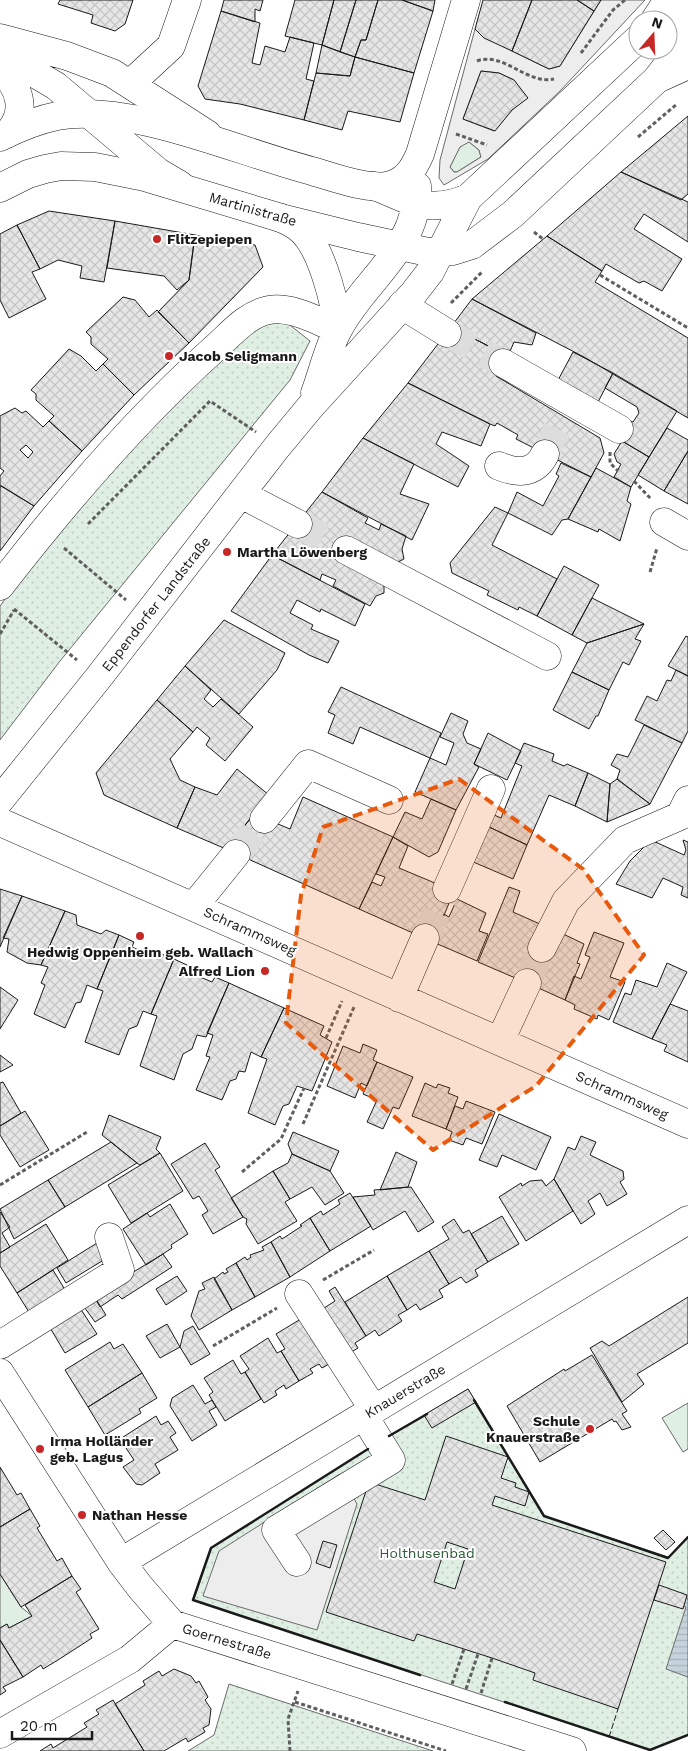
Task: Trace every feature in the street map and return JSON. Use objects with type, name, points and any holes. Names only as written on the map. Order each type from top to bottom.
[{"type":"street","points":[[130,84],[171,46],[187,0]]},
{"type":"street","name":"Eppendorfer Landstraße","points":[[311,406],[338,329],[400,247],[408,232],[416,204],[416,171],[420,154],[466,0]]},
{"type":"street","points":[[678,0],[680,13],[688,26]]},
{"type":"street","points":[[0,38],[97,66],[130,84],[184,120],[234,146]]},
{"type":"street","points":[[442,252],[472,245],[513,214],[657,78],[688,38]]},
{"type":"street","points":[[4,135],[43,119],[87,114],[138,121],[234,146],[290,166],[374,186],[416,204],[445,206],[468,198],[628,49]]},
{"type":"street","name":"Martinistraße","points":[[0,53],[56,86],[158,172],[189,190],[281,218],[400,247],[428,252],[442,252]]},
{"type":"street","points":[[657,78],[688,64]]},
{"type":"street","points":[[0,69],[12,83],[21,105],[18,120],[4,135]]},
{"type":"street","name":"Eppendorfer Landstraße","points":[[374,186],[392,185],[402,180],[414,166],[420,154]]},
{"type":"street","points":[[0,188],[45,168],[78,166],[118,171],[189,190]]},
{"type":"street","name":"Eppendorfer Landstraße","points":[[0,800],[99,677],[277,447],[430,272],[442,252],[468,198]]},
{"type":"street","points":[[9,597],[44,529],[133,426],[180,380],[249,318],[270,310],[281,309],[338,329],[336,314],[314,247],[302,230],[281,218]]},
{"type":"street","points":[[402,305],[447,333]]},
{"type":"street","points":[[503,363],[567,410],[619,429]]},
{"type":"street","points":[[498,466],[510,471],[523,472],[533,469],[541,462],[545,454]]},
{"type":"street","points":[[241,494],[298,524]]},
{"type":"street","points":[[664,522],[688,536]]},
{"type":"street","points":[[346,550],[548,656]]},
{"type":"street","points":[[264,819],[308,764],[389,800]]},
{"type":"street","points":[[447,889],[491,789]]},
{"type":"street","points":[[542,948],[566,901],[625,840],[680,816],[688,800]]},
{"type":"street","name":"Schrammsweg","points":[[0,822],[688,1124]]},
{"type":"street","points":[[194,906],[236,854]]},
{"type":"street","points":[[399,998],[426,938]]},
{"type":"street","points":[[500,1041],[527,983]]},
{"type":"street","name":"Knauerstraße","points":[[121,1562],[688,1220]]},
{"type":"street","points":[[0,1345],[120,1270],[109,1237]]},
{"type":"street","points":[[297,1562],[276,1530],[391,1460],[369,1413],[299,1294]]},
{"type":"street","name":"Goernestraße","points":[[0,1373],[121,1562],[172,1624],[307,1665],[572,1751]]},
{"type":"street","points":[[0,1734],[130,1660],[172,1624]]},
{"type":"path","points":[[578,56],[613,10],[625,0]]},
{"type":"path","points":[[473,64],[488,58],[538,79],[559,77]]},
{"type":"path","points":[[453,143],[458,126]]},
{"type":"path","points":[[534,232],[543,240]]},
{"type":"path","points":[[600,275],[688,328]]},
{"type":"path","points":[[84,527],[210,401],[277,447]]},
{"type":"path","points":[[44,529],[146,616]]},
{"type":"path","points":[[58,556],[71,541]]},
{"type":"path","points":[[9,597],[14,609]]},
{"type":"path","points":[[9,597],[14,609],[99,677]]},
{"type":"path","points":[[0,634],[14,609]]},
{"type":"path","points":[[326,1038],[358,980]]},
{"type":"path","points":[[303,1124],[358,980]]},
{"type":"path","points":[[242,1172],[281,1139],[304,1088]]},
{"type":"path","points":[[0,1185],[86,1132]]},
{"type":"path","points":[[453,1682],[464,1649]]},
{"type":"path","points":[[467,1686],[478,1654]]},
{"type":"path","points":[[482,1691],[492,1658]]},
{"type":"path","points":[[290,1751],[288,1719],[307,1665]]},
{"type":"path","points":[[295,1702],[446,1751]]},
{"type":"highlighted area","points":[[459,779],[583,869],[644,955],[536,1086],[433,1150],[286,1023],[301,895],[323,827]]},
{"type":"green space","points":[[465,142],[469,142],[479,150],[481,157],[454,172],[450,167],[458,150]]},
{"type":"green space","points":[[281,318],[310,341],[290,380],[60,661],[0,740],[0,606],[58,526],[246,331]]},
{"type":"green space","name":"Holthusenbad","points":[[468,1389],[544,1516],[668,1557],[688,1537],[688,1735],[650,1750],[193,1600],[211,1548],[368,1449]]},
{"type":"green space","points":[[688,1403],[688,1449],[683,1452],[662,1418]]},
{"type":"green space","points":[[0,1574],[21,1607],[32,1616],[9,1628],[7,1624],[0,1628]]},
{"type":"green space","points":[[229,1684],[433,1751],[188,1751],[214,1735]]},
{"type":"shaded area","points":[[601,0],[645,0],[636,10],[628,10],[628,18],[560,91],[488,159],[444,185],[439,178],[440,160],[475,29],[512,51],[549,69],[560,66]],"holes":[[[481,71],[499,73],[514,80],[527,98],[512,110],[494,131],[463,119]],[[469,142],[479,150],[481,157],[457,172],[454,172],[450,167],[460,147]]]},
{"type":"shaded area","points":[[340,1474],[357,1504],[317,1630],[203,1596],[219,1551]]},
{"type":"shaded area","points":[[683,1597],[688,1599],[688,1677],[666,1669],[686,1607],[680,1605]]},
{"type":"building","points":[[60,0],[133,0],[125,24],[115,31],[91,23],[93,15],[58,4]]},
{"type":"building","points":[[224,0],[263,0],[260,11],[255,9],[255,22],[221,11]]},
{"type":"building","points":[[295,0],[334,0],[322,45],[285,36]]},
{"type":"building","points":[[334,0],[356,0],[340,52],[322,45]]},
{"type":"building","points":[[356,0],[378,0],[366,40],[361,40],[355,57],[340,52]]},
{"type":"building","points":[[378,0],[402,0],[433,11],[414,73],[355,57],[361,40],[366,40]]},
{"type":"building","points":[[402,0],[435,0],[433,11]]},
{"type":"building","points":[[483,0],[532,0],[512,51],[484,38],[475,29]]},
{"type":"building","points":[[532,0],[577,0],[594,11],[560,66],[549,69],[512,51]]},
{"type":"building","points":[[577,0],[601,0],[594,11]]},
{"type":"building","points":[[221,11],[260,23],[252,63],[260,65],[265,46],[285,52],[290,37],[314,43],[306,79],[314,81],[304,120],[240,104],[205,99],[198,86]]},
{"type":"building","points":[[322,45],[355,57],[350,76],[316,73]]},
{"type":"building","points":[[355,57],[414,73],[400,122],[348,111],[342,130],[304,120],[316,73],[350,76]]},
{"type":"building","points":[[481,71],[499,73],[514,80],[528,98],[512,110],[495,131],[463,119]]},
{"type":"building","points":[[688,116],[688,194],[681,200],[621,172]]},
{"type":"building","points":[[621,172],[688,202],[688,242],[644,214],[634,229],[682,259],[662,291],[644,281],[639,283],[606,264],[602,271],[547,236]]},
{"type":"building","points":[[49,211],[115,221],[104,282],[80,278],[82,266],[58,260],[40,269],[17,225]]},
{"type":"building","points":[[115,221],[195,235],[189,280],[177,290],[164,276],[107,268]]},
{"type":"building","points":[[17,225],[40,269],[32,272],[46,299],[9,318],[0,300],[0,234]]},
{"type":"building","points":[[195,235],[255,245],[263,267],[189,343],[158,312],[189,280]]},
{"type":"building","points":[[547,236],[602,271],[595,282],[688,338],[688,418],[584,357],[472,299]]},
{"type":"building","points":[[123,297],[135,300],[149,317],[157,310],[189,343],[134,395],[103,364],[108,359],[91,344],[91,337],[86,332]]},
{"type":"building","points":[[472,299],[536,333],[532,345],[514,342],[508,356],[451,327]]},
{"type":"building","points":[[451,327],[508,356],[496,376],[600,438],[604,453],[591,477],[516,439],[518,435],[497,423],[495,426],[490,424],[408,383]]},
{"type":"building","points":[[69,349],[81,356],[96,371],[103,364],[134,395],[82,451],[49,421],[54,416],[36,400],[36,394],[31,390]]},
{"type":"building","points":[[573,352],[613,373],[597,404],[556,384]]},
{"type":"building","points":[[613,373],[677,411],[649,457],[622,441],[629,421],[633,422],[639,413],[637,407],[605,388]]},
{"type":"building","points":[[408,383],[490,424],[481,446],[442,432],[436,444],[469,466],[458,487],[363,438]]},
{"type":"building","points":[[15,408],[22,413],[26,411],[43,427],[49,421],[82,451],[34,506],[0,485],[0,476],[4,471],[0,468],[0,416]],"holes":[[[26,445],[33,452],[28,458],[20,450]]]},
{"type":"building","points":[[667,428],[688,440],[688,451],[664,491],[638,475]]},
{"type":"building","points":[[363,438],[414,464],[400,494],[429,504],[412,540],[322,492]]},
{"type":"building","points":[[622,441],[649,457],[631,487],[614,477],[621,464],[617,462],[614,454]]},
{"type":"building","points":[[688,451],[688,504],[664,491]]},
{"type":"building","points":[[561,463],[591,477],[568,519],[562,520],[552,535],[508,513],[517,492],[543,506],[559,476],[556,474]]},
{"type":"building","points":[[596,468],[631,487],[627,501],[631,504],[620,541],[599,529],[598,532],[568,519]]},
{"type":"building","points":[[1,486],[34,506],[0,551],[0,488]]},
{"type":"building","points":[[322,492],[368,518],[365,523],[379,530],[381,524],[406,536],[402,549],[404,559],[394,564],[384,582],[384,593],[376,596],[370,606],[333,586],[336,580],[322,574],[320,580],[272,555]]},
{"type":"building","points":[[495,507],[508,513],[492,545],[557,579],[537,616],[519,607],[518,610],[487,595],[489,591],[452,573],[450,563]]},
{"type":"building","points":[[272,555],[365,604],[355,626],[321,609],[320,612],[297,600],[290,613],[313,625],[311,629],[339,641],[328,663],[309,655],[231,611]]},
{"type":"building","points":[[564,566],[599,585],[572,635],[537,616]]},
{"type":"building","points":[[592,598],[644,624],[587,643],[572,635]]},
{"type":"building","points":[[224,620],[285,653],[277,670],[239,714],[185,666]]},
{"type":"building","points":[[644,624],[635,639],[641,641],[629,665],[623,662],[609,690],[572,672],[587,643]]},
{"type":"building","points":[[686,636],[688,637],[688,676],[668,666]]},
{"type":"building","points":[[185,666],[211,690],[204,699],[213,707],[221,699],[253,727],[225,761],[206,745],[210,738],[197,727],[193,732],[157,700]]},
{"type":"building","points":[[676,670],[688,676],[688,731],[682,743],[635,720],[647,696],[657,701],[667,680],[671,681]]},
{"type":"building","points":[[572,672],[609,690],[598,716],[596,716],[589,729],[553,710]]},
{"type":"building","points":[[341,687],[441,733],[430,758],[360,727],[353,744],[328,733],[335,715],[328,712]]},
{"type":"building","points":[[157,700],[193,732],[170,759],[180,780],[195,787],[177,828],[104,795],[96,773]]},
{"type":"building","points":[[451,713],[468,721],[463,734],[467,743],[481,749],[474,764],[479,767],[456,810],[415,792],[430,758],[446,765],[454,743],[440,737]]},
{"type":"building","points":[[644,725],[682,743],[650,804],[617,779],[620,770],[611,765],[617,754],[628,757]]},
{"type":"building","points":[[488,733],[521,751],[507,780],[474,764]]},
{"type":"building","points":[[524,743],[554,754],[552,761],[564,766],[567,764],[588,773],[575,806],[549,795],[527,845],[487,826],[492,814],[501,818],[522,766],[515,763]]},
{"type":"building","points":[[237,769],[269,795],[226,849],[177,828],[195,787],[217,795]]},
{"type":"building","points":[[588,773],[610,784],[607,822],[575,806]]},
{"type":"building","points":[[617,779],[650,804],[607,822],[610,784]]},
{"type":"building","points":[[303,797],[393,837],[359,909],[226,849],[254,814],[290,829]]},
{"type":"building","points":[[431,799],[456,810],[438,852],[429,857],[393,837],[405,812],[422,819]]},
{"type":"building","points":[[487,826],[527,845],[513,879],[471,861]]},
{"type":"building","points":[[393,837],[408,846],[399,868],[454,891],[433,942],[359,909],[372,882],[381,886],[385,877],[376,874]]},
{"type":"building","points":[[651,840],[684,855],[686,850],[683,840],[688,842],[688,898],[681,895],[683,887],[663,878],[652,898],[616,884],[630,861]]},
{"type":"building","points":[[509,887],[520,891],[513,912],[540,924],[549,950],[534,986],[478,962]]},
{"type":"building","points":[[0,889],[22,896],[0,947]]},
{"type":"building","points":[[22,896],[65,911],[41,965],[27,963],[7,952],[9,939],[3,938]]},
{"type":"building","points":[[457,899],[486,913],[479,931],[488,934],[477,961],[433,942],[444,914],[449,917]]},
{"type":"building","points":[[65,911],[76,915],[77,925],[101,934],[106,930],[119,935],[97,989],[87,985],[81,1002],[76,1003],[65,1028],[34,1014],[45,985],[41,983],[48,967],[41,965]]},
{"type":"building","points":[[557,931],[584,944],[577,963],[580,964],[565,1000],[534,986]]},
{"type":"building","points":[[594,932],[624,943],[610,977],[625,982],[609,1020],[598,1015],[597,1019],[574,1009],[575,1005],[565,1000],[574,976],[581,979],[590,957],[585,955]]},
{"type":"building","points":[[119,935],[134,942],[132,947],[158,959],[159,953],[174,959],[151,1014],[143,1011],[137,1026],[129,1029],[119,1055],[85,1042],[103,991],[97,989]]},
{"type":"building","points":[[174,959],[189,966],[188,972],[212,982],[215,977],[229,983],[206,1037],[197,1035],[192,1049],[183,1054],[174,1080],[140,1066],[157,1016],[151,1014]]},
{"type":"building","points":[[667,963],[687,972],[652,1039],[613,1022],[625,993],[631,995],[636,980],[657,987]]},
{"type":"building","points":[[229,983],[284,1008],[261,1057],[251,1052],[245,1072],[239,1071],[236,1079],[230,1081],[222,1100],[196,1090],[210,1057],[206,1056],[213,1035],[207,1033]]},
{"type":"building","points":[[0,987],[18,1000],[0,1029]]},
{"type":"building","points":[[670,1004],[688,1011],[688,1062],[664,1051],[667,1045],[652,1039]]},
{"type":"building","points":[[284,1008],[324,1026],[320,1035],[332,1042],[312,1091],[297,1086],[289,1104],[283,1106],[275,1125],[248,1113],[267,1059],[261,1057]]},
{"type":"building","points":[[363,1044],[377,1050],[373,1060],[377,1062],[367,1086],[361,1083],[355,1098],[327,1086],[343,1046],[360,1053]]},
{"type":"building","points":[[0,1055],[13,1065],[0,1072]]},
{"type":"building","points":[[377,1062],[413,1077],[399,1109],[393,1107],[383,1129],[367,1122],[377,1100],[363,1094]]},
{"type":"building","points":[[3,1082],[21,1113],[0,1126],[0,1083]]},
{"type":"building","points":[[425,1083],[436,1088],[438,1084],[450,1088],[448,1093],[458,1097],[446,1129],[412,1116]]},
{"type":"building","points":[[466,1101],[495,1112],[482,1144],[466,1138],[463,1145],[449,1140],[452,1132],[446,1129],[455,1106],[463,1109]]},
{"type":"building","points":[[25,1111],[49,1150],[20,1167],[0,1135],[0,1126]]},
{"type":"building","points":[[499,1114],[551,1137],[536,1170],[502,1155],[497,1167],[479,1160]]},
{"type":"building","points":[[109,1115],[161,1137],[156,1149],[160,1153],[140,1165],[137,1163],[102,1135]]},
{"type":"building","points":[[293,1132],[339,1151],[330,1171],[292,1154],[288,1144]]},
{"type":"building","points":[[581,1136],[596,1142],[590,1155],[623,1171],[624,1179],[620,1182],[627,1194],[607,1206],[600,1193],[588,1201],[595,1214],[581,1224],[554,1179],[568,1147],[575,1150]]},
{"type":"building","points":[[111,1142],[137,1163],[65,1207],[48,1180]]},
{"type":"building","points":[[205,1143],[220,1167],[215,1170],[243,1217],[213,1234],[202,1215],[208,1211],[199,1196],[193,1199],[171,1164]]},
{"type":"building","points":[[396,1152],[417,1162],[408,1187],[380,1190]]},
{"type":"building","points":[[160,1153],[183,1191],[131,1223],[108,1185]]},
{"type":"building","points":[[292,1154],[330,1171],[344,1193],[325,1205],[312,1187],[290,1199],[273,1171],[288,1163]]},
{"type":"building","points":[[273,1171],[290,1199],[285,1202],[297,1221],[258,1244],[246,1224],[247,1219],[243,1217],[231,1198]]},
{"type":"building","points":[[554,1179],[573,1211],[526,1241],[499,1197],[521,1183],[522,1186],[530,1181],[542,1180],[546,1186]]},
{"type":"building","points":[[48,1180],[65,1207],[14,1239],[0,1209]]},
{"type":"building","points":[[411,1187],[434,1222],[418,1232],[405,1211],[373,1230],[353,1197],[375,1195],[374,1190]]},
{"type":"building","points":[[350,1193],[371,1226],[330,1251],[310,1218],[321,1211],[323,1215],[340,1204],[338,1200]]},
{"type":"building","points":[[170,1204],[188,1234],[171,1245],[172,1248],[146,1265],[123,1229],[147,1213],[150,1217]]},
{"type":"building","points":[[0,1212],[10,1227],[2,1233],[10,1247],[0,1253]]},
{"type":"building","points":[[502,1216],[519,1244],[488,1262],[471,1234]]},
{"type":"building","points":[[310,1218],[330,1251],[290,1277],[271,1242],[280,1236],[282,1239],[302,1226],[300,1225]]},
{"type":"building","points":[[454,1219],[463,1233],[469,1230],[488,1262],[475,1270],[478,1276],[466,1283],[461,1277],[449,1284],[429,1251],[449,1239],[442,1227]]},
{"type":"building","points":[[46,1224],[68,1260],[17,1293],[0,1266],[0,1253]]},
{"type":"building","points":[[271,1242],[290,1277],[255,1297],[236,1263],[245,1257],[247,1260],[251,1257],[250,1255],[264,1250],[262,1247]]},
{"type":"building","points":[[97,1243],[107,1258],[66,1283],[57,1268]]},
{"type":"building","points":[[429,1251],[449,1284],[439,1290],[443,1297],[420,1310],[416,1304],[407,1310],[387,1276]]},
{"type":"building","points":[[163,1254],[172,1267],[122,1299],[118,1295],[100,1307],[94,1296]]},
{"type":"building","points":[[236,1263],[255,1297],[232,1310],[214,1279],[223,1272],[224,1274],[228,1272],[226,1269]]},
{"type":"building","points":[[53,1270],[70,1298],[34,1320],[17,1293]]},
{"type":"building","points":[[177,1276],[187,1291],[166,1305],[156,1289]]},
{"type":"building","points":[[387,1276],[407,1310],[398,1315],[402,1321],[379,1336],[375,1330],[366,1336],[345,1302]]},
{"type":"building","points":[[214,1277],[232,1310],[199,1330],[191,1316],[199,1291],[205,1289],[202,1283]]},
{"type":"building","points":[[335,1287],[366,1336],[355,1343],[358,1348],[345,1356],[318,1312],[335,1301],[329,1291]]},
{"type":"building","points":[[94,1296],[106,1315],[95,1322],[82,1304]]},
{"type":"building","points":[[688,1297],[688,1343],[637,1374],[644,1384],[622,1402],[590,1348],[602,1341],[609,1346]]},
{"type":"building","points":[[80,1308],[97,1334],[65,1353],[49,1326]]},
{"type":"building","points":[[304,1317],[336,1360],[322,1368],[319,1364],[310,1369],[313,1373],[299,1381],[281,1351],[285,1349],[276,1334]]},
{"type":"building","points":[[167,1324],[180,1347],[160,1358],[146,1336]]},
{"type":"building","points":[[193,1326],[210,1354],[191,1365],[180,1347],[184,1331]]},
{"type":"building","points":[[268,1338],[277,1353],[281,1351],[299,1381],[286,1389],[284,1385],[275,1391],[277,1395],[264,1403],[245,1372],[249,1369],[240,1356]]},
{"type":"building","points":[[110,1342],[114,1349],[123,1344],[142,1373],[88,1407],[65,1370]]},
{"type":"building","points":[[592,1355],[627,1411],[622,1414],[631,1427],[622,1430],[616,1421],[614,1422],[612,1419],[540,1462],[507,1406],[564,1369],[565,1371]]},
{"type":"building","points":[[233,1360],[241,1374],[245,1372],[261,1399],[225,1421],[209,1395],[213,1392],[204,1378]]},
{"type":"building","points":[[142,1373],[157,1398],[139,1409],[141,1413],[105,1435],[88,1407]]},
{"type":"building","points":[[193,1385],[205,1404],[212,1400],[216,1407],[209,1411],[217,1425],[192,1441],[170,1406],[172,1398]]},
{"type":"building","points":[[468,1389],[476,1402],[432,1428],[424,1415]]},
{"type":"building","points":[[156,1416],[161,1425],[168,1421],[176,1433],[170,1437],[178,1450],[155,1464],[160,1473],[142,1485],[136,1484],[123,1467],[134,1460],[120,1439]]},
{"type":"building","points":[[446,1436],[508,1457],[501,1478],[516,1483],[515,1487],[529,1492],[525,1506],[495,1496],[492,1505],[666,1562],[618,1709],[533,1680],[535,1673],[492,1658],[417,1634],[414,1641],[326,1612],[369,1482],[425,1500]],"holes":[[[447,1542],[468,1549],[455,1589],[434,1582]]]},
{"type":"building","points":[[0,1467],[17,1495],[21,1493],[30,1509],[0,1527]]},
{"type":"building","points":[[30,1509],[40,1526],[37,1528],[57,1561],[62,1558],[72,1576],[21,1607],[0,1574],[0,1527]]},
{"type":"building","points":[[663,1530],[675,1542],[666,1550],[654,1538]]},
{"type":"building","points":[[323,1541],[337,1545],[330,1568],[316,1563]]},
{"type":"building","points":[[72,1576],[81,1589],[76,1592],[99,1629],[90,1634],[92,1638],[58,1660],[43,1669],[41,1665],[23,1677],[0,1640],[0,1628],[7,1624],[9,1628],[32,1616],[25,1605]]},
{"type":"building","points":[[659,1585],[687,1595],[683,1609],[654,1600]]},
{"type":"building","points":[[0,1640],[23,1677],[3,1687],[6,1691],[0,1695]]},
{"type":"building","points":[[174,1669],[191,1676],[196,1683],[199,1681],[208,1697],[205,1700],[211,1709],[209,1725],[203,1728],[205,1732],[188,1742],[186,1738],[164,1751],[144,1751],[115,1704],[145,1685],[143,1681],[159,1671],[162,1676]]},
{"type":"building","points":[[113,1700],[144,1751],[40,1751],[51,1744],[53,1748],[87,1727],[84,1723],[99,1714],[96,1710]]},
{"type":"tunnel","points":[[447,333],[503,363]]},
{"type":"tunnel","points":[[545,454],[563,417]]},
{"type":"tunnel","points":[[298,524],[346,550]]},
{"type":"tunnel","points":[[236,854],[264,819]]},
{"type":"tunnel","points":[[425,938],[447,889]]},
{"type":"tunnel","points":[[527,983],[542,948]]},
{"type":"fence","points":[[609,1737],[618,1709]]},
{"type":"wall","points":[[474,1400],[544,1516],[668,1558],[688,1537]]},
{"type":"wall","points":[[389,1436],[427,1414]]},
{"type":"wall","points":[[368,1449],[211,1548],[193,1600],[420,1675]]},
{"type":"wall","points":[[505,1702],[650,1750],[688,1735]]},
{"type":"place","name":"Flitzepiepen","points":[[157,239]]},
{"type":"place","name":"Jacob Seligmann","points":[[169,356]]},
{"type":"place","name":"Martha Löwenberg","points":[[227,552]]},
{"type":"place","name":"Hedwig Oppenheim geb. Wallach","points":[[140,936]]},
{"type":"place","name":"Alfred Lion","points":[[265,971]]},
{"type":"place","name":"Schule Knauerstraße","points":[[590,1429]]},
{"type":"place","name":"Irma Holländer geb. Lagus","points":[[40,1449]]},
{"type":"place","name":"Nathan Hesse","points":[[82,1515]]}]
